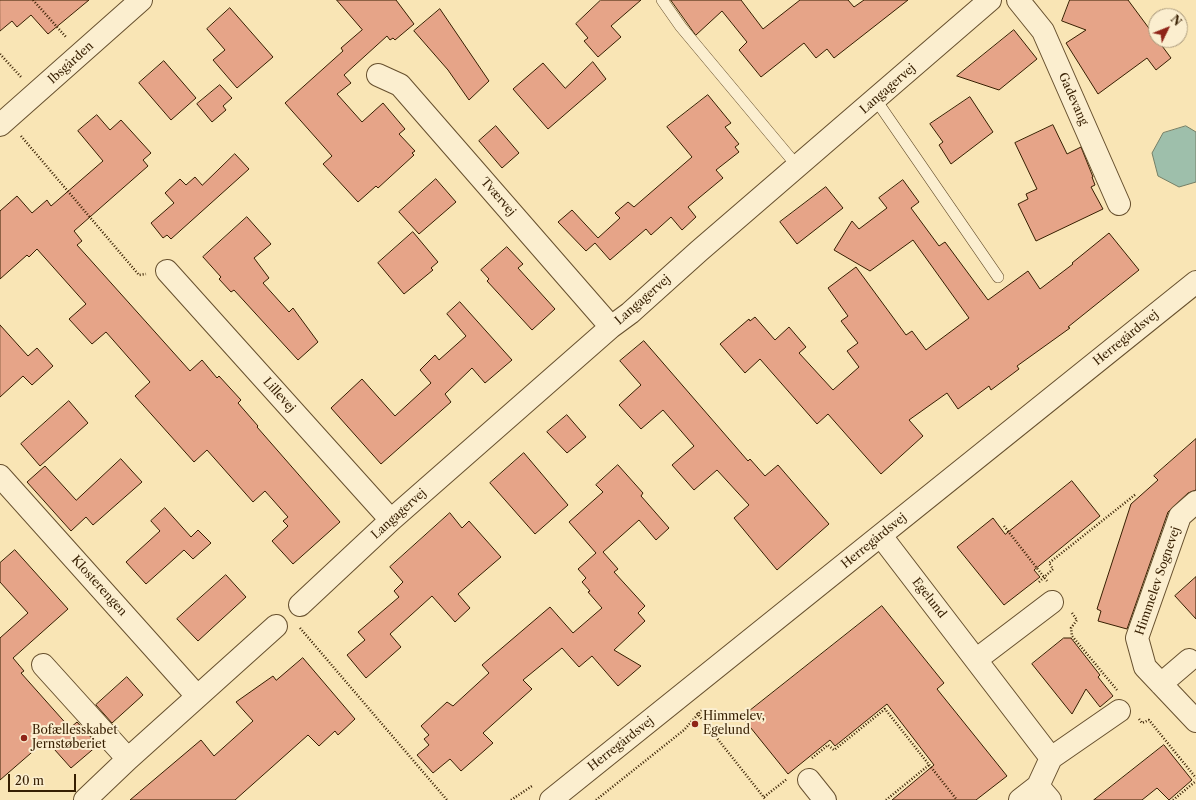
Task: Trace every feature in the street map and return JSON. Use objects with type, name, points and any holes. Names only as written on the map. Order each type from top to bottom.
[{"type":"street","name":"Ibsgården","points":[[3,122],[141,0]]},
{"type":"street","name":"Langagervej","points":[[300,605],[391,520],[611,327],[630,313],[699,251],[876,100],[990,0]]},
{"type":"street","name":"Gadevang","points":[[1018,0],[1043,31],[1119,204]]},
{"type":"street","name":"Tværvej","points":[[378,75],[400,85],[611,327]]},
{"type":"street","name":"Lillevej","points":[[167,271],[391,520]]},
{"type":"street","name":"Herregårdsvej","points":[[551,800],[684,695],[1196,282]]},
{"type":"street","name":"Klosterengen","points":[[0,476],[197,696]]},
{"type":"street","name":"Himmelev Sognevej","points":[[1196,502],[1180,516],[1137,638],[1145,667],[1196,721]]},
{"type":"street","name":"Egelund","points":[[881,536],[1050,758]]},
{"type":"street","points":[[976,659],[1057,598]]},
{"type":"street","points":[[85,800],[197,696],[276,626]]},
{"type":"street","points":[[1161,684],[1189,660]]},
{"type":"street","points":[[43,665],[128,759]]},
{"type":"street","points":[[1020,800],[1044,793],[1050,758],[1125,707]]},
{"type":"street","points":[[803,772],[825,800]]},
{"type":"lane","points":[[662,0],[681,27],[798,167]]},
{"type":"lane","points":[[876,100],[998,277]]},
{"type":"path","points":[[33,0],[81,54]]},
{"type":"path","points":[[0,54],[36,94]]},
{"type":"path","points":[[3,122],[139,275],[167,271]]},
{"type":"path","points":[[1038,583],[1053,569],[1049,563],[1136,494]]},
{"type":"path","points":[[1004,526],[1044,578],[1057,598],[1077,620],[1071,628],[1072,636],[1125,707],[1142,723],[1149,720],[1196,780],[1173,800]]},
{"type":"path","points":[[299,627],[447,800]]},
{"type":"path","points":[[684,695],[765,799],[803,772],[828,745],[834,750],[885,709],[957,800]]},
{"type":"path","points":[[596,800],[684,730],[707,705]]},
{"type":"path","points":[[886,800],[929,765]]},
{"type":"shaded area","points":[[1186,126],[1196,132],[1196,182],[1179,187],[1158,176],[1152,153],[1163,133]]},
{"type":"building","points":[[0,0],[89,0],[48,34],[31,15],[17,27],[12,21],[0,31]]},
{"type":"building","points":[[337,0],[396,0],[414,24],[395,40],[393,38],[390,40],[387,36],[344,75],[351,83],[337,94],[362,122],[383,103],[405,129],[399,134],[415,151],[412,153],[414,155],[378,188],[376,186],[358,202],[323,164],[332,156],[285,103],[343,51],[341,48],[362,30]]},
{"type":"building","points":[[601,0],[641,0],[611,26],[621,37],[598,57],[584,41],[588,38],[576,24]]},
{"type":"building","points":[[671,0],[741,0],[763,29],[800,0],[848,0],[854,7],[864,0],[908,0],[834,58],[827,49],[816,58],[804,43],[761,77],[739,50],[747,42],[722,11],[696,35]]},
{"type":"building","points":[[1070,0],[1128,0],[1148,27],[1148,48],[1164,48],[1171,58],[1156,70],[1147,58],[1098,94],[1066,43],[1086,30],[1062,21]]},
{"type":"building","points":[[230,8],[273,57],[237,88],[213,60],[225,50],[207,29]]},
{"type":"building","points":[[440,9],[489,81],[469,100],[448,70],[414,31]]},
{"type":"building","points":[[1014,30],[1037,59],[999,90],[957,76]]},
{"type":"building","points":[[164,61],[196,98],[171,120],[139,83]]},
{"type":"building","points":[[593,62],[606,79],[548,129],[513,89],[543,63],[565,88]]},
{"type":"building","points":[[220,85],[232,98],[223,106],[226,110],[212,122],[197,104]]},
{"type":"building","points":[[708,95],[731,123],[725,127],[739,144],[735,147],[739,152],[716,170],[723,178],[688,207],[696,217],[682,230],[671,217],[651,235],[646,229],[610,260],[595,243],[586,251],[558,222],[572,210],[598,238],[620,218],[615,213],[628,202],[634,207],[692,157],[667,127]]},
{"type":"building","points":[[970,97],[993,132],[951,164],[939,145],[943,142],[930,124]]},
{"type":"building","points":[[97,115],[110,130],[121,120],[151,153],[143,160],[148,166],[74,231],[82,241],[77,245],[190,371],[202,360],[217,378],[219,376],[241,400],[238,403],[258,426],[257,427],[340,522],[293,564],[272,541],[288,526],[283,521],[288,517],[265,491],[253,502],[207,450],[194,462],[135,396],[150,382],[106,332],[92,344],[69,319],[86,304],[37,249],[29,257],[27,255],[0,279],[0,211],[17,196],[32,213],[47,200],[51,206],[103,161],[78,131]]},
{"type":"building","points":[[1053,125],[1067,154],[1081,147],[1095,185],[1091,187],[1103,209],[1036,241],[1018,204],[1028,199],[1026,194],[1037,189],[1015,143]]},
{"type":"building","points":[[496,126],[519,153],[502,168],[479,141]]},
{"type":"building","points":[[235,154],[249,169],[171,239],[167,235],[163,238],[151,223],[174,203],[165,193],[180,179],[186,185],[195,177],[202,185]]},
{"type":"building","points":[[436,179],[456,202],[419,234],[399,212]]},
{"type":"building","points":[[903,180],[919,202],[911,208],[939,246],[945,242],[988,300],[1028,271],[1040,289],[1073,264],[1072,263],[1109,233],[1139,270],[1068,327],[1070,328],[1017,366],[1019,369],[991,390],[989,386],[958,409],[947,393],[909,420],[923,436],[881,474],[828,414],[817,424],[760,359],[745,373],[720,344],[749,319],[750,321],[755,317],[775,340],[789,327],[806,347],[799,353],[833,390],[859,367],[847,351],[858,343],[841,321],[848,316],[828,288],[856,267],[906,335],[912,331],[926,350],[969,318],[913,240],[870,271],[834,250],[852,221],[859,229],[887,208],[879,198]]},
{"type":"building","points":[[826,187],[843,208],[797,244],[780,222]]},
{"type":"building","points":[[247,217],[271,244],[254,258],[269,278],[263,283],[289,312],[293,308],[318,342],[298,360],[234,290],[231,292],[219,279],[221,277],[203,257]]},
{"type":"building","points":[[413,232],[438,262],[431,268],[433,270],[404,294],[378,263]]},
{"type":"building","points":[[507,247],[523,264],[518,268],[555,309],[532,330],[487,281],[489,279],[481,270]]},
{"type":"building","points":[[460,302],[512,360],[485,383],[472,368],[445,394],[451,402],[381,464],[331,408],[362,379],[395,416],[431,383],[420,370],[435,355],[439,360],[466,336],[447,314]]},
{"type":"building","points":[[0,325],[28,356],[37,348],[53,366],[32,385],[23,376],[0,397]]},
{"type":"building","points":[[644,341],[748,461],[750,459],[765,476],[778,465],[829,524],[777,570],[734,518],[749,505],[717,470],[694,490],[672,465],[694,446],[663,410],[641,429],[619,405],[641,385],[620,361]]},
{"type":"building","points":[[69,401],[88,423],[40,466],[21,444]]},
{"type":"building","points":[[567,415],[586,437],[567,453],[547,432]]},
{"type":"building","points":[[1196,439],[1196,490],[1188,493],[1168,512],[1127,629],[1098,621],[1101,611],[1097,609],[1131,504],[1158,480],[1154,476]]},
{"type":"building","points":[[524,453],[568,505],[535,534],[490,483]]},
{"type":"building","points":[[121,459],[142,482],[93,525],[86,517],[71,531],[27,482],[45,466],[76,500]]},
{"type":"building","points":[[618,465],[643,493],[641,496],[669,528],[656,540],[639,520],[603,552],[618,569],[614,572],[645,606],[638,613],[645,621],[614,650],[641,666],[618,686],[592,656],[579,667],[562,648],[523,680],[532,689],[483,733],[493,743],[461,771],[450,759],[433,773],[417,755],[429,745],[424,739],[429,735],[421,726],[447,702],[453,706],[489,673],[482,665],[550,607],[573,633],[602,608],[588,592],[590,591],[582,582],[586,578],[578,569],[596,553],[569,522],[603,492],[596,485]]},
{"type":"building","points":[[1072,481],[1100,516],[1034,570],[1040,577],[1004,605],[957,547],[993,518],[1005,534]]},
{"type":"building","points":[[165,508],[191,537],[198,530],[211,543],[193,559],[184,550],[146,584],[126,562],[160,531],[151,521]]},
{"type":"building","points":[[450,513],[462,528],[469,521],[501,557],[458,594],[470,608],[455,622],[432,596],[390,634],[401,647],[366,678],[347,655],[365,640],[358,632],[399,597],[394,591],[403,582],[390,567]]},
{"type":"building","points":[[15,550],[68,609],[13,658],[24,671],[21,673],[70,728],[77,722],[98,745],[71,768],[46,740],[0,780],[0,638],[28,613],[0,582],[0,563]]},
{"type":"building","points":[[226,575],[246,597],[198,641],[177,619]]},
{"type":"building","points":[[1196,577],[1196,619],[1175,596]]},
{"type":"building","points":[[882,606],[944,683],[937,689],[1007,776],[976,800],[892,800],[934,765],[887,704],[835,746],[830,740],[788,774],[742,717]]},
{"type":"building","points":[[1064,638],[1071,638],[1100,675],[1098,677],[1113,696],[1100,707],[1086,689],[1072,714],[1032,664]]},
{"type":"building","points":[[303,658],[355,719],[338,735],[335,731],[319,746],[308,735],[235,800],[130,800],[201,740],[214,756],[253,721],[236,702],[273,676],[276,680]]},
{"type":"building","points":[[127,677],[143,695],[112,723],[96,705]]},
{"type":"building","points":[[1164,745],[1192,780],[1169,800],[1157,788],[1142,800],[1094,800]]},
{"type":"place","name":"Himmelev, Egelund","points":[[695,724]]},
{"type":"place","name":"Bofællesskabet Jernstøberiet","points":[[24,738]]}]
